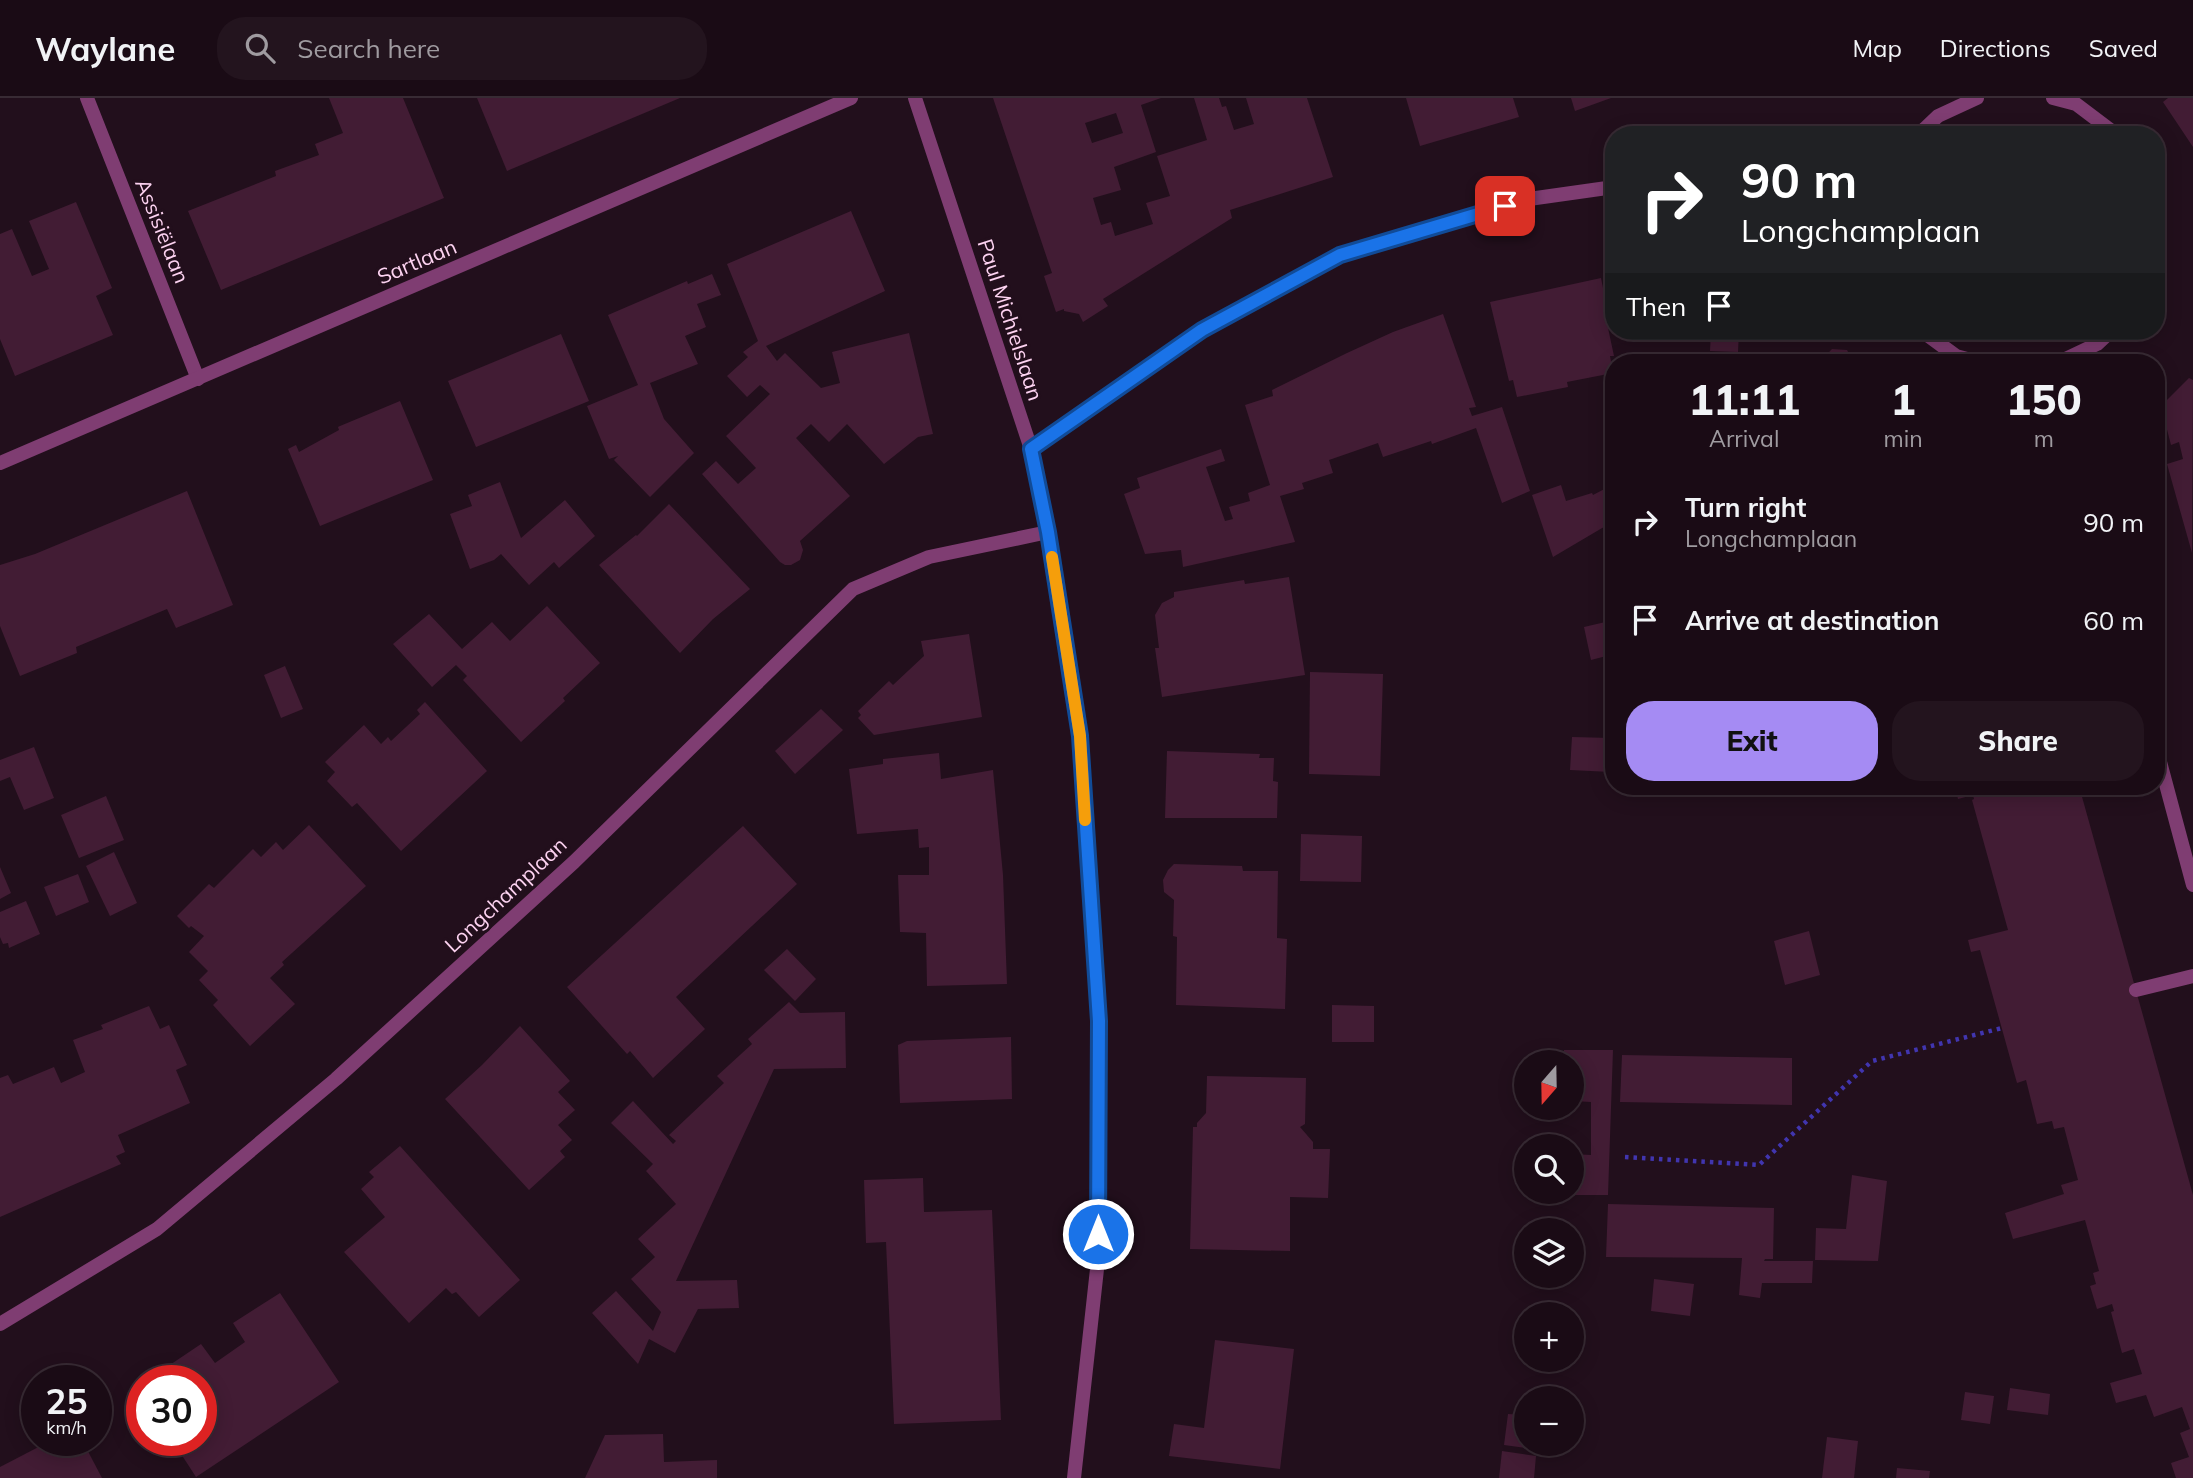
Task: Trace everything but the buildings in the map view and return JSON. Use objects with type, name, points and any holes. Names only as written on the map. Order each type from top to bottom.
[{"type":"street","name":"Assisiëlaan","points":[[87,98],[198,379]]},
{"type":"street","name":"Sartlaan","points":[[0,463],[851,98]]},
{"type":"street","name":"Paul Michielslaan","points":[[915,98],[1031,449],[1048,532],[1080,736],[1099,1021],[1098,1260],[1074,1478]]},
{"type":"street","points":[[1927,126],[1938,116],[1977,98]]},
{"type":"street","points":[[2053,98],[2076,104],[2105,126]]},
{"type":"street","points":[[1031,449],[1202,330],[1340,255],[1529,199],[1605,188]]},
{"type":"street","points":[[1934,340],[1953,354]]},
{"type":"street","points":[[2076,354],[2101,340]]},
{"type":"street","name":"Longchamplaan","points":[[0,1324],[157,1229],[336,1079],[574,862],[853,589],[929,557],[1048,532]]},
{"type":"street","points":[[2165,781],[2193,885]]},
{"type":"street","points":[[2136,990],[2193,976]]},
{"type":"path","points":[[1625,1157],[1759,1165],[1872,1061],[2002,1028]]},
{"type":"slow traffic","points":[[1052,557],[1080,736],[1085,820]]},
{"type":"route","points":[[1098,1234],[1099,1021],[1080,736],[1048,532],[1031,449],[1202,330],[1340,255],[1505,206]]}]
